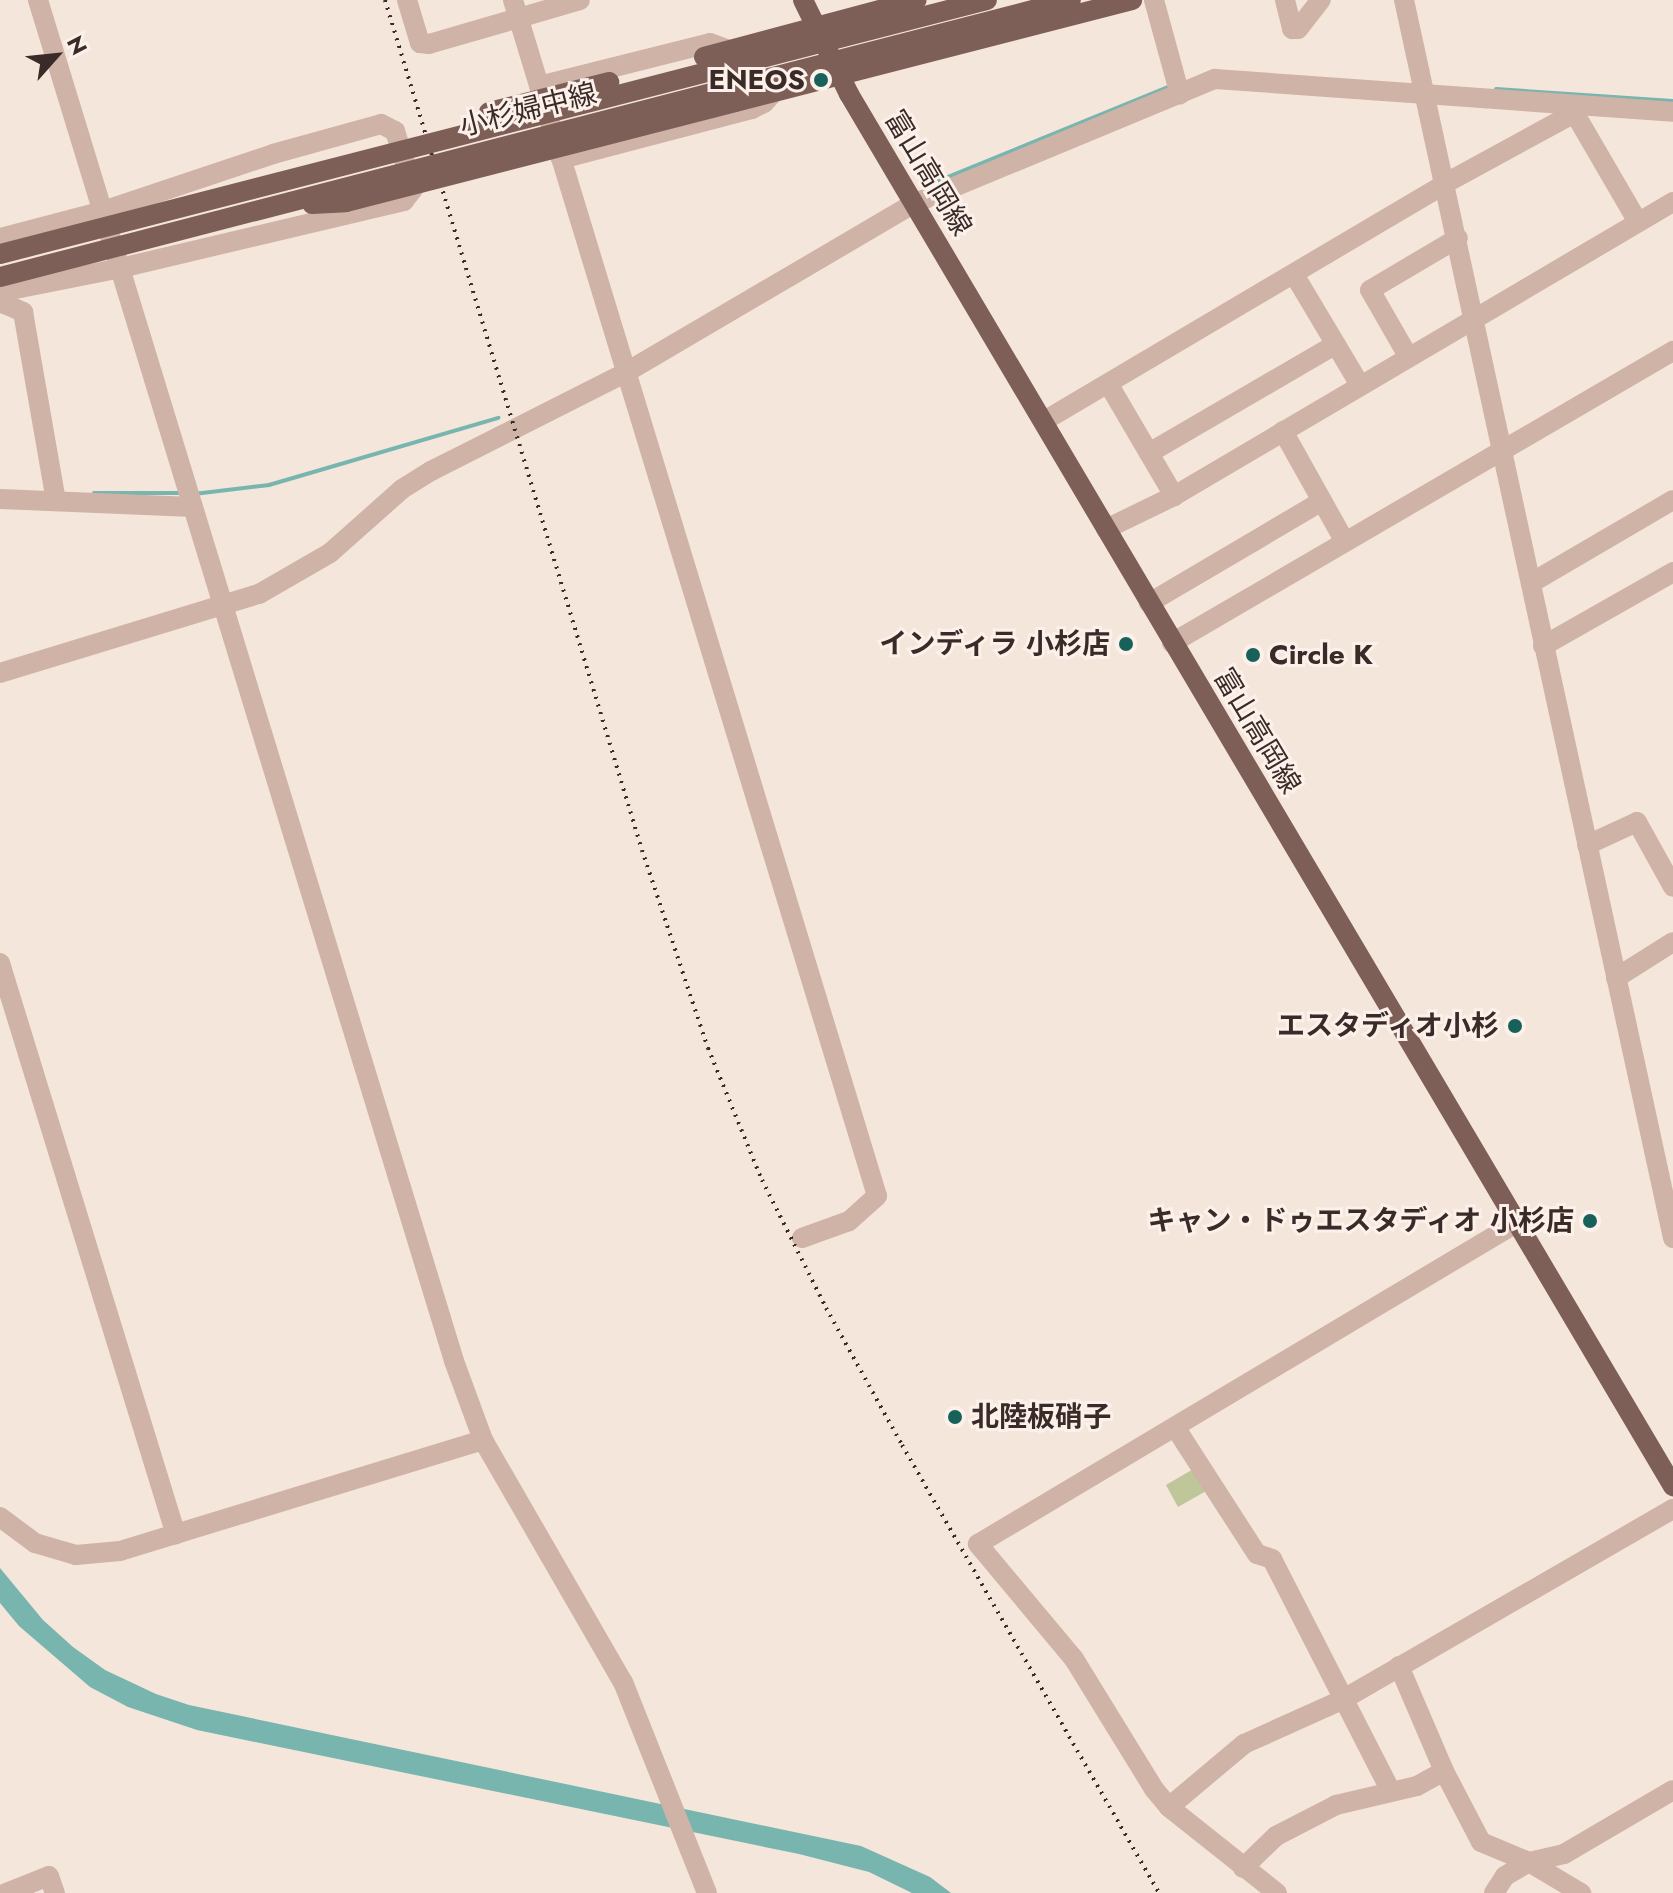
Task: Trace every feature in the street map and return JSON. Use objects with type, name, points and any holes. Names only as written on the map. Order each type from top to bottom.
[{"type":"main road","name":"富山高岡線","points":[[803,0],[839,76],[913,204],[1672,1484]]},
{"type":"main road","points":[[253,186],[341,150],[917,0]]},
{"type":"main road","name":"小杉婦中線","points":[[0,254],[253,186],[987,0]]},
{"type":"main road","name":"小杉婦中線","points":[[0,277],[259,207],[1071,0]]},
{"type":"main road","points":[[259,207],[346,202],[1132,0]]},
{"type":"street","points":[[38,0],[449,1347],[483,1440],[623,1682],[707,1893]]},
{"type":"street","points":[[407,0],[420,43],[429,44],[516,9],[580,0]]},
{"type":"street","points":[[1154,0],[1180,95]]},
{"type":"street","points":[[1285,0],[1292,29],[1298,29],[1321,0]]},
{"type":"street","points":[[1404,0],[1475,315],[1543,646],[1673,1238]]},
{"type":"street","points":[[516,9],[877,1196],[849,1221],[802,1238]]},
{"type":"street","points":[[539,86],[710,43],[729,50]]},
{"type":"street","points":[[0,673],[259,594],[330,553],[402,489],[431,471],[625,373],[913,204],[1215,79],[1673,112]]},
{"type":"street","points":[[561,159],[752,109],[764,103],[773,93]]},
{"type":"street","points":[[1044,421],[1295,276],[1446,183],[1565,118],[1571,107]]},
{"type":"street","points":[[1571,107],[1638,222]]},
{"type":"street","points":[[0,238],[103,211],[273,154],[381,124],[395,131],[413,189],[404,201],[121,268],[0,292],[5,304],[23,312],[56,501]]},
{"type":"street","points":[[1106,529],[1174,496],[1475,315],[1673,202]]},
{"type":"street","points":[[1408,356],[1370,290],[1458,238]]},
{"type":"street","points":[[1295,276],[1360,385]]},
{"type":"street","points":[[1149,453],[1336,344]]},
{"type":"street","points":[[1172,643],[1673,351]]},
{"type":"street","points":[[1109,385],[1174,496]]},
{"type":"street","points":[[1283,431],[1345,542]]},
{"type":"street","points":[[0,499],[193,507]]},
{"type":"street","points":[[1531,583],[1673,500]]},
{"type":"street","points":[[1149,603],[1322,501]]},
{"type":"street","points":[[1543,646],[1673,572]]},
{"type":"street","points":[[1587,845],[1637,822],[1665,853],[1673,887]]},
{"type":"street","points":[[1616,978],[1673,942]]},
{"type":"street","points":[[0,963],[176,1535]]},
{"type":"street","points":[[1277,1893],[1169,1807],[1154,1789],[1074,1659],[978,1544],[1518,1222]]},
{"type":"street","points":[[1175,1427],[1257,1554],[1272,1559],[1390,1790]]},
{"type":"street","points":[[0,1517],[35,1543],[76,1555],[120,1551],[483,1440]]},
{"type":"street","points":[[1169,1807],[1244,1744],[1342,1700],[1673,1509]]},
{"type":"street","points":[[1399,1666],[1444,1771],[1481,1842],[1529,1862],[1581,1893]]},
{"type":"street","points":[[1243,1868],[1276,1836],[1336,1805],[1417,1786],[1444,1771]]},
{"type":"street","points":[[1494,1893],[1505,1876],[1529,1862],[1564,1854],[1673,1790]]},
{"type":"street","points":[[6,1893],[49,1876],[55,1893]]},
{"type":"green space","points":[[1195,1468],[1208,1490],[1178,1507],[1166,1485]]},
{"type":"water","points":[[0,1568],[43,1620],[73,1647],[105,1670],[156,1694],[189,1705],[861,1846],[930,1877],[951,1893],[912,1893],[869,1872],[799,1854],[197,1730],[128,1707],[90,1687],[19,1626],[0,1603]]},
{"type":"waterway","points":[[933,183],[1171,86]]},
{"type":"waterway","points":[[1496,89],[1673,101]]},
{"type":"waterway","points":[[194,494],[269,485],[498,418]]},
{"type":"waterway","points":[[94,493],[182,493]]},
{"type":"railway","points":[[385,0],[642,850],[708,1048],[762,1180],[826,1308],[1159,1893]]},
{"type":"place","name":"ENEOS","points":[[821,80]]},
{"type":"place","name":"インディラ 小杉店","points":[[1126,644]]},
{"type":"place","name":"Circle K","points":[[1253,655]]},
{"type":"place","name":"エスタディオ小杉","points":[[1515,1026]]},
{"type":"place","name":"キャン・ドゥエスタディオ 小杉店","points":[[1590,1221]]},
{"type":"place","name":"北陸板硝子","points":[[955,1417]]}]
